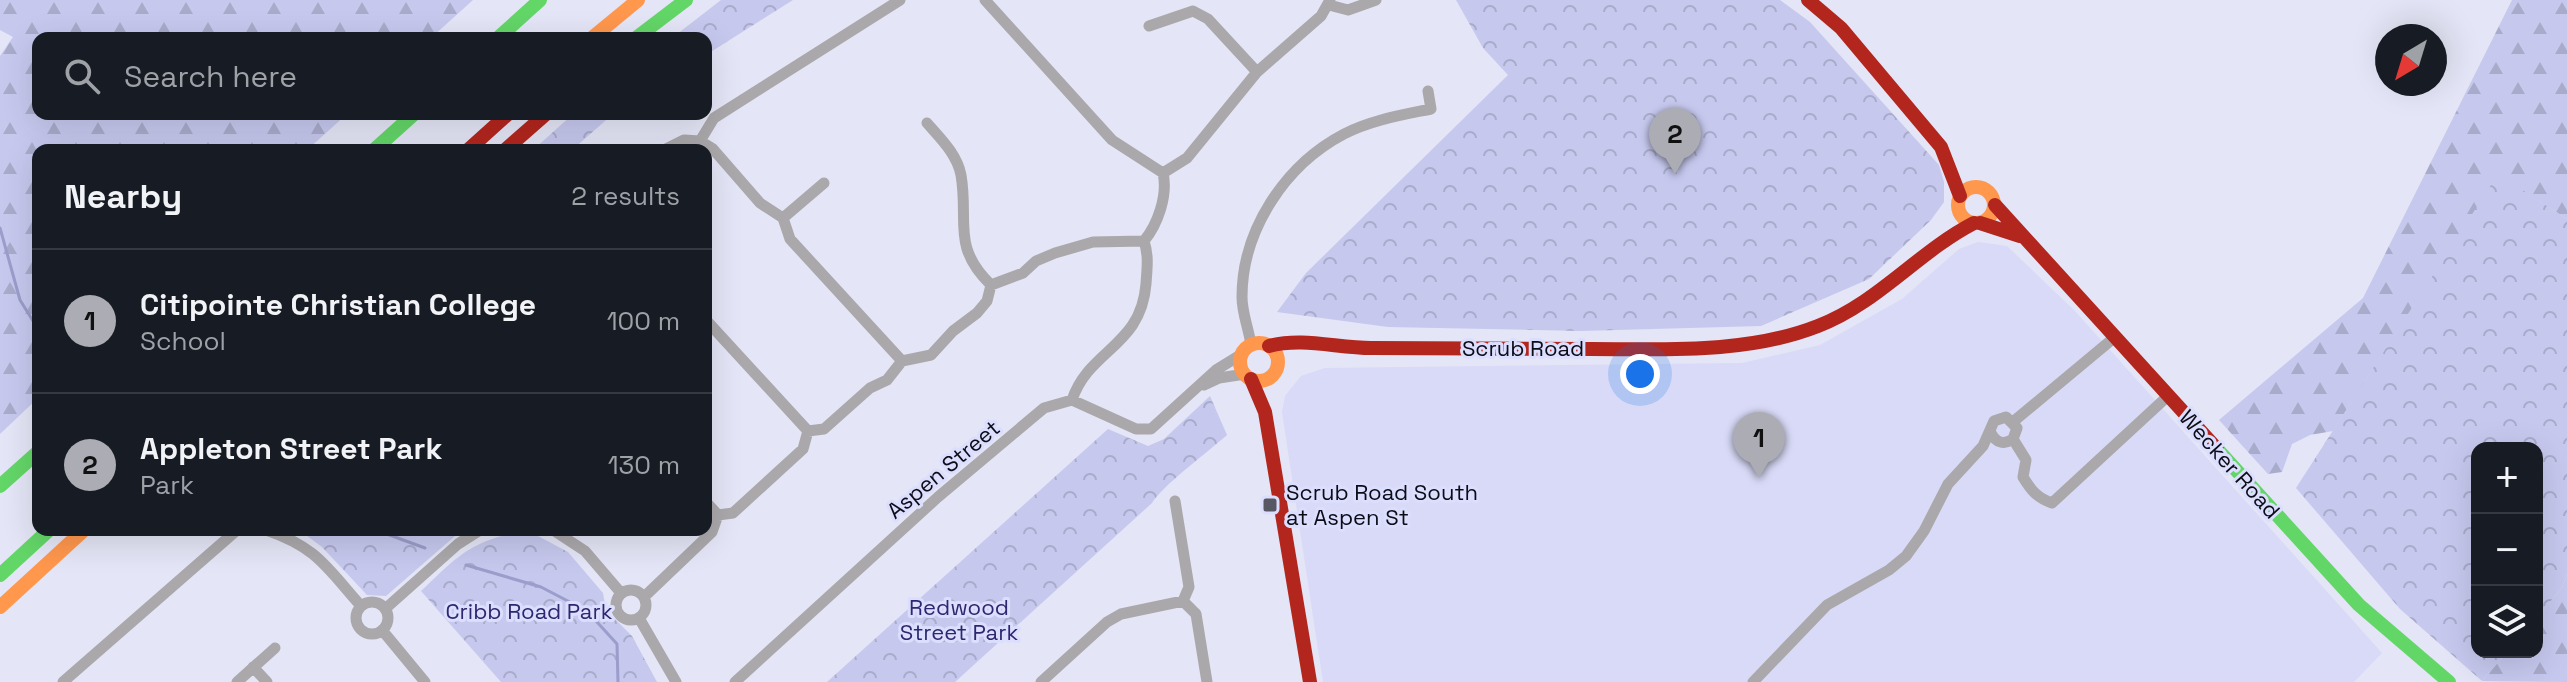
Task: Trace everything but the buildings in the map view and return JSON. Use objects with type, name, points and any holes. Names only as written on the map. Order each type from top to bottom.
[{"type":"main road","points":[[505,32],[540,0]]},
{"type":"main road","points":[[599,32],[638,0]]},
{"type":"main road","points":[[644,32],[686,0]]},
{"type":"main road","name":"Wecker Road","points":[[1808,0],[1841,28],[1949,160],[1991,193],[1995,205],[2020,236],[2359,605],[2449,682]]},
{"type":"main road","points":[[381,144],[407,120]]},
{"type":"main road","points":[[475,144],[501,120]]},
{"type":"main road","points":[[512,144],[539,120]]},
{"type":"main road","name":"Wecker Road","points":[[1949,160],[1963,218],[2020,236]]},
{"type":"main road","points":[[1959,202],[1968,188],[1980,186]]},
{"type":"main road","name":"Scrub Road","points":[[1947,237],[1959,202]]},
{"type":"main road","points":[[1977,223],[1991,217],[1995,205]]},
{"type":"main road","name":"Scrub Road","points":[[1269,346],[1287,341],[1359,348],[1655,349],[1742,345],[1817,327],[1865,303],[1947,237],[1977,223]]},
{"type":"main road","points":[[1248,377],[1274,371],[1309,345]]},
{"type":"main road","points":[[1265,412],[1276,354],[1269,346],[1246,350],[1240,365],[1265,412],[1310,682]]},
{"type":"main road","points":[[0,486],[32,457]]},
{"type":"main road","points":[[0,575],[42,536]]},
{"type":"main road","points":[[0,607],[77,536]]},
{"type":"street","points":[[700,141],[714,118],[900,0]]},
{"type":"street","points":[[985,0],[1112,140],[1163,173],[1166,186],[1153,230],[1144,241],[1093,242],[1036,261],[1023,273],[991,285]]},
{"type":"street","points":[[1163,173],[1187,158],[1257,72],[1321,16],[1330,3],[1348,10],[1376,0]]},
{"type":"street","points":[[1149,26],[1193,11],[1208,19],[1257,72]]},
{"type":"street","points":[[1144,241],[1149,253],[1141,314],[1123,340],[1084,374],[1072,400],[1136,429],[1151,429],[1216,370],[1246,350],[1242,299],[1244,266],[1256,230],[1279,191],[1312,154],[1344,134],[1373,122],[1432,112],[1428,91]]},
{"type":"street","points":[[927,123],[955,158],[961,175],[962,235],[967,257],[991,285]]},
{"type":"street","points":[[676,144],[684,140],[705,144]]},
{"type":"street","points":[[712,148],[760,203],[783,218],[790,239],[902,361]]},
{"type":"street","points":[[783,218],[824,183]]},
{"type":"street","points":[[808,431],[824,429],[870,388],[887,380],[902,361],[931,355],[953,331],[977,313],[987,301],[991,285]]},
{"type":"street","points":[[712,327],[808,431]]},
{"type":"street","points":[[1753,682],[1827,605],[1889,570],[1906,556],[1924,531],[1948,484],[1991,433],[1997,418],[2014,421],[2115,337]]},
{"type":"street","points":[[1200,387],[1219,378],[1248,377]]},
{"type":"street","points":[[2013,439],[2026,460],[2023,477],[2030,489],[2040,500],[2052,503],[2169,395]]},
{"type":"street","name":"Aspen Street","points":[[735,682],[938,497],[1044,408],[1061,400],[1072,400]]},
{"type":"street","points":[[2013,439],[2017,428],[2014,421]]},
{"type":"street","points":[[718,515],[733,513],[803,449],[808,431]]},
{"type":"street","points":[[1991,433],[2001,442],[2013,439]]},
{"type":"street","points":[[1175,501],[1189,587],[1183,601]]},
{"type":"street","points":[[712,508],[718,515]]},
{"type":"street","points":[[712,532],[718,515]]},
{"type":"street","points":[[63,682],[230,536]]},
{"type":"street","points":[[283,536],[298,541],[313,552],[361,606]]},
{"type":"street","points":[[385,609],[471,536]]},
{"type":"street","points":[[562,536],[585,551],[621,593]]},
{"type":"street","points":[[644,597],[708,536]]},
{"type":"street","points":[[633,590],[644,597],[646,609],[639,618],[628,620],[618,614],[616,603],[621,593],[633,590]]},
{"type":"street","points":[[1041,682],[1107,622],[1121,614],[1183,601]]},
{"type":"street","points":[[1183,601],[1196,614],[1207,682]]},
{"type":"street","points":[[374,602],[385,609],[388,620],[382,630],[371,633],[360,628],[357,617],[361,606],[374,602]]},
{"type":"street","points":[[639,618],[676,682]]},
{"type":"street","points":[[382,630],[425,682]]},
{"type":"street","points":[[237,682],[275,648]]},
{"type":"street","points":[[253,667],[267,682]]},
{"type":"shaded area","points":[[1978,242],[2007,246],[2075,311],[2382,653],[2354,682],[1323,682],[1282,412],[1285,396],[1301,376],[1325,368],[1742,363],[1820,345],[1902,299],[1959,249]]},
{"type":"green space","points":[[0,0],[473,0],[438,32],[32,32],[32,120],[340,120],[314,144],[32,144],[32,404],[0,434],[0,56],[13,37],[0,30]]},
{"type":"green space","points":[[721,0],[793,0],[712,51],[712,32],[680,32]]},
{"type":"green space","points":[[1456,0],[1780,0],[1810,22],[1939,165],[1944,182],[1944,202],[1931,220],[1869,279],[1761,326],[1581,331],[1388,327],[1277,312],[1306,273],[1508,75],[1483,48]]},
{"type":"green space","points":[[2512,0],[2567,0],[2567,219],[2498,175],[2333,431],[2310,435],[2292,444],[2282,472],[2268,474],[2219,420],[2363,298]]},
{"type":"green space","points":[[566,120],[606,120],[579,144],[540,144]]},
{"type":"green space","points":[[2498,174],[2567,219],[2567,574],[2562,588],[2543,610],[2543,442],[2471,442],[2471,658],[2502,658],[2482,681],[2400,609],[2296,488]]},
{"type":"green space","name":"Redwood Street Park","points":[[1210,396],[1227,435],[955,682],[827,682],[1108,429],[1148,446],[1164,439]]},
{"type":"green space","points":[[307,536],[455,536],[386,596],[367,595],[322,547]]},
{"type":"green space","name":"Cribb Road Park","points":[[538,536],[568,552],[603,593],[606,610],[632,636],[657,682],[501,682],[421,591],[469,550],[492,539]]},
{"type":"green space","points":[[2567,574],[2567,682],[2482,681],[2502,658],[2543,658],[2543,610],[2562,588]]},
{"type":"waterway","points":[[0,228],[20,300],[32,319]]},
{"type":"waterway","points":[[392,536],[425,548]]},
{"type":"waterway","points":[[466,565],[541,587],[587,611],[617,644],[618,682]]},
{"type":"traffic: fast","points":[[505,32],[540,0]]},
{"type":"traffic: fast","points":[[644,32],[686,0]]},
{"type":"traffic: fast","points":[[381,144],[407,120]]},
{"type":"traffic: fast","points":[[2217,449],[2359,605],[2449,682]]},
{"type":"traffic: fast","points":[[0,486],[32,457]]},
{"type":"traffic: fast","points":[[0,575],[42,536]]},
{"type":"traffic: slow","points":[[599,32],[638,0]]},
{"type":"traffic: slow","points":[[1976,187],[1989,192],[1994,205],[1989,218],[1976,223],[1963,218],[1958,205],[1963,192],[1976,187]]},
{"type":"traffic: slow","points":[[1259,343],[1272,349],[1278,362],[1272,375],[1259,381],[1246,375],[1240,362],[1246,349],[1259,343]]},
{"type":"traffic: slow","points":[[0,607],[77,536]]},
{"type":"traffic: jam","points":[[1808,0],[1841,28],[1941,147],[1960,196]]},
{"type":"traffic: jam","points":[[475,144],[501,120]]},
{"type":"traffic: jam","points":[[512,144],[539,120]]},
{"type":"traffic: jam","points":[[1995,205],[2217,449]]},
{"type":"traffic: jam","points":[[1269,346],[1307,343],[1358,348],[1676,349],[1763,341],[1791,335],[1840,316],[1974,223]]},
{"type":"traffic: jam","points":[[1980,223],[2020,236]]},
{"type":"traffic: jam","points":[[1251,379],[1265,412],[1310,682]]},
{"type":"place","name":"Appleton Street Park","points":[[1675,174]]},
{"type":"place","name":"Citipointe Christian College","points":[[1759,478]]},
{"type":"place","name":"Scrub Road South at Aspen St","points":[[1270,505]]}]
